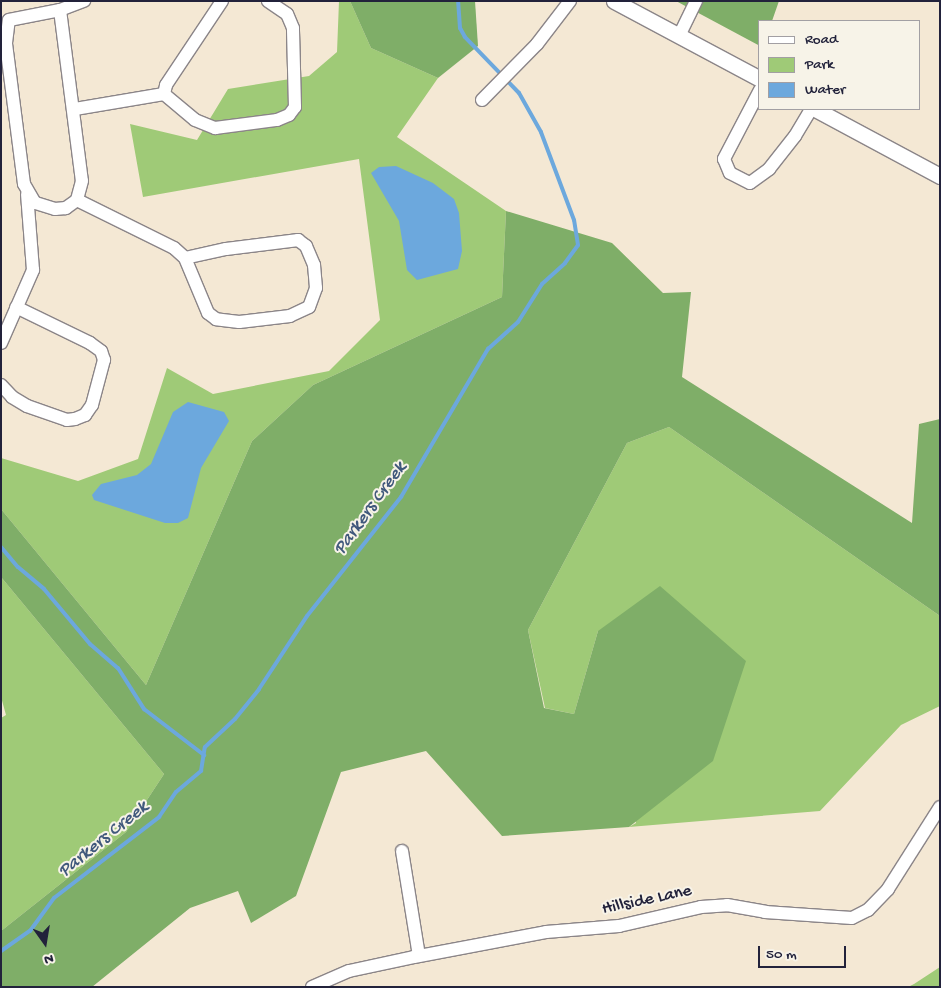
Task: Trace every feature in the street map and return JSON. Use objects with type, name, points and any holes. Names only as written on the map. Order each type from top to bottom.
[{"type":"main road","points":[[614,1],[758,78]]},
{"type":"main road","points":[[815,110],[940,176]]},
{"type":"street","points":[[1,343],[29,282],[34,258],[26,189],[6,94],[6,54],[3,19],[60,10],[84,1]]},
{"type":"street","points":[[164,94],[166,85],[222,1]]},
{"type":"street","points":[[75,109],[164,94],[195,120],[215,128],[277,120],[288,115],[295,107],[293,28],[287,14],[268,1]]},
{"type":"street","points":[[482,100],[537,44],[570,1]]},
{"type":"street","points":[[679,36],[696,1]]},
{"type":"street","points":[[26,189],[35,203],[44,208],[66,208],[77,200],[82,182],[75,109],[60,10]]},
{"type":"street","points":[[758,94],[724,159],[730,173],[750,183],[769,169],[812,110]]},
{"type":"street","points":[[77,200],[168,245],[185,258],[202,302],[216,319],[239,322],[290,316],[310,307],[315,299],[312,254],[298,240],[264,243],[185,258]]},
{"type":"street","points":[[1,385],[12,397],[27,406],[66,420],[75,419],[86,414],[92,405],[104,360],[101,351],[90,343],[16,307]]},
{"type":"street","name":"Hillside Lane","points":[[312,987],[349,971],[419,956],[546,932],[619,926],[714,906],[852,918],[868,910],[888,889],[940,807]]},
{"type":"street","points":[[402,851],[419,956]]},
{"type":"green space","points":[[339,1],[350,1],[371,48],[438,78],[397,137],[506,211],[502,297],[313,385],[252,441],[146,685],[1,509],[1,458],[78,481],[138,459],[167,368],[213,394],[329,371],[380,320],[359,159],[143,197],[130,124],[197,140],[228,89],[309,76],[337,52]]},
{"type":"green space","points":[[350,1],[475,1],[478,46],[438,78],[371,48]]},
{"type":"green space","points":[[676,1],[779,1],[772,20],[758,20],[758,45]]},
{"type":"green space","points":[[506,211],[612,243],[663,293],[691,292],[682,377],[912,523],[919,424],[940,419],[940,616],[669,427],[627,443],[528,630],[544,708],[574,714],[598,631],[660,586],[746,661],[713,761],[629,827],[502,836],[426,751],[341,772],[296,896],[251,923],[238,891],[190,908],[92,987],[1,987],[1,931],[126,832],[164,774],[1,577],[1,509],[146,685],[252,441],[313,385],[502,297]]},
{"type":"green space","points":[[669,427],[940,616],[940,706],[901,725],[820,811],[629,827],[636,823],[598,631],[574,714],[545,708],[528,630],[627,443]]},
{"type":"green space","points":[[1,577],[164,774],[126,832],[1,931],[1,718],[6,715],[1,697]]},
{"type":"green space","points":[[940,967],[940,987],[908,987],[914,984]]},
{"type":"water","points":[[396,166],[433,183],[454,199],[459,213],[462,251],[458,269],[417,280],[407,270],[399,221],[371,173],[379,167]]},
{"type":"water","points":[[188,402],[224,412],[229,421],[201,468],[188,518],[178,523],[165,523],[94,500],[92,495],[101,484],[137,475],[151,464],[173,412]]},
{"type":"waterway","name":"Parkers Creek","points":[[1,951],[30,931],[54,898],[159,817],[176,792],[201,771],[205,747],[235,719],[259,689],[307,616],[401,497],[488,349],[518,322],[542,284],[565,263],[578,245],[574,220],[541,132],[519,93],[465,37],[460,28],[458,1]]},
{"type":"waterway","points":[[1,547],[18,567],[44,589],[90,644],[118,668],[144,709],[204,755]]}]
